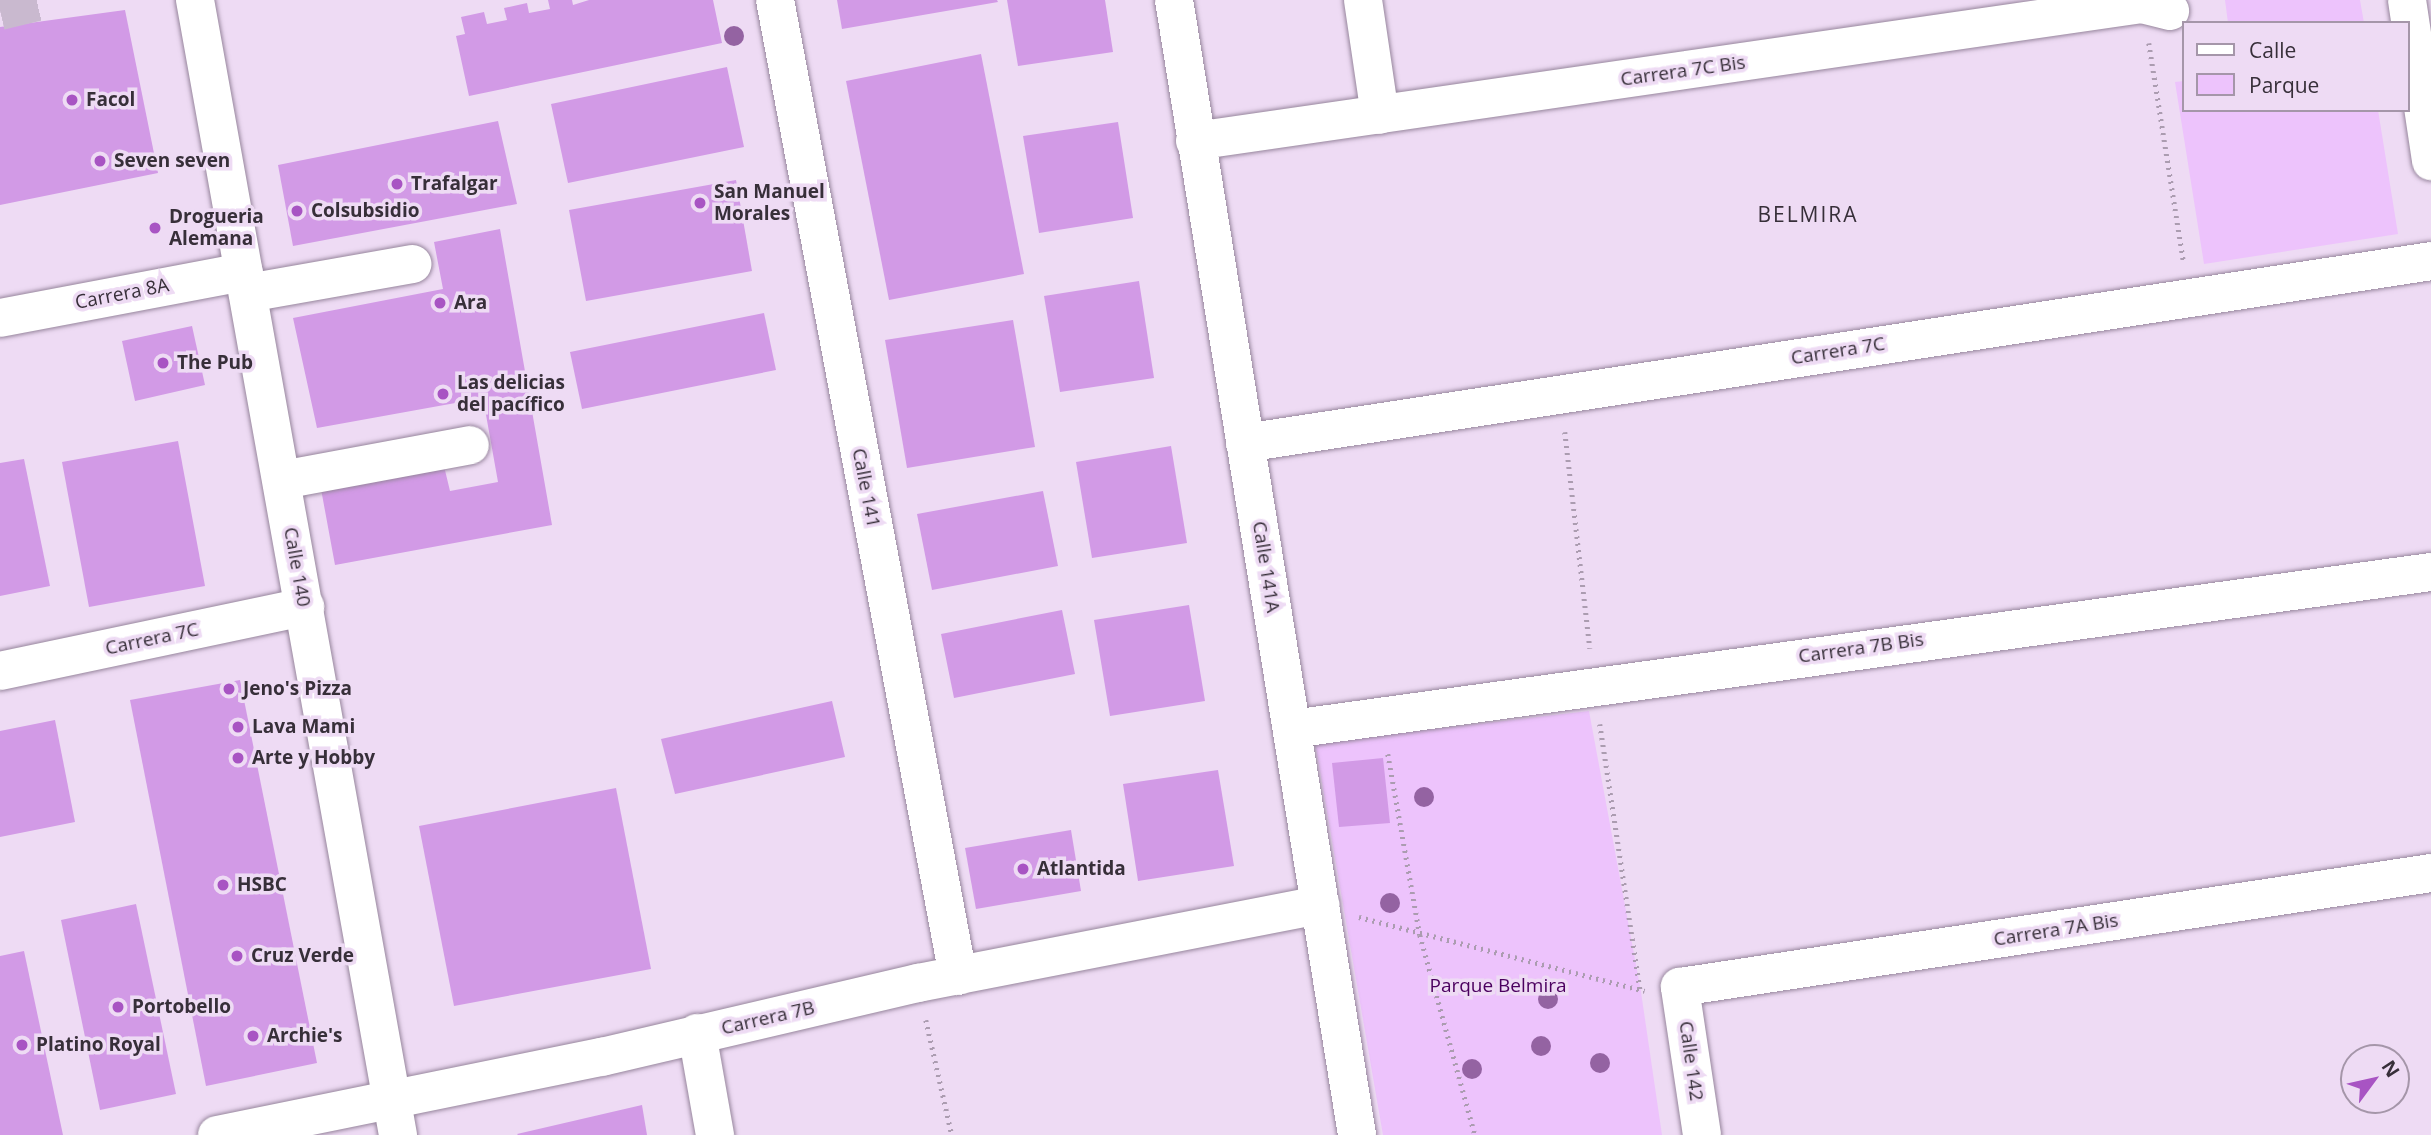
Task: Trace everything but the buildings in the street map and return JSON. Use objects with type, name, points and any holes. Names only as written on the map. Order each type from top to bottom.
[{"type":"street","name":"Calle 140","points":[[195,0],[395,1118]]},
{"type":"street","name":"Calle 141","points":[[775,0],[958,976]]},
{"type":"street","name":"Calle 141A","points":[[1174,0],[1357,1135]]},
{"type":"street","points":[[1363,0],[1380,114]]},
{"type":"street","points":[[2407,0],[2431,161]]},
{"type":"street","name":"Carrera 7C Bis","points":[[1195,141],[2156,8]]},
{"type":"street","name":"Carrera 7C","points":[[1245,443],[2431,261]]},
{"type":"street","name":"Carrera 8A","points":[[0,318],[246,282],[412,264]]},
{"type":"street","points":[[282,480],[470,444]]},
{"type":"street","name":"Carrera 7B Bis","points":[[1292,729],[2431,572]]},
{"type":"street","name":"Carrera 7C","points":[[0,671],[305,607]]},
{"type":"street","name":"Carrera 7A Bis","points":[[1680,987],[2431,873]]},
{"type":"street","name":"Carrera 7B","points":[[217,1135],[395,1118],[697,1033],[918,983],[1321,905]]},
{"type":"street","name":"Calle 142","points":[[1680,987],[1702,1135]]},
{"type":"street","points":[[697,1033],[715,1135]]},
{"type":"path","points":[[2156,8],[2189,298]]},
{"type":"path","points":[[1381,715],[1420,935],[1475,1135]]},
{"type":"path","points":[[1321,905],[1420,935],[1641,992]]},
{"type":"path","points":[[918,983],[952,1135]]},
{"type":"green space","points":[[2225,0],[2360,0],[2364,21],[2228,21]]},
{"type":"green space","points":[[2182,81],[2182,112],[2378,112],[2398,234],[2204,264],[2175,82]]},
{"type":"green space","name":"Parque Belmira","points":[[1589,711],[1641,992],[1662,1135],[1383,1135],[1315,743]]},
{"type":"tunnel","points":[[0,11],[46,0]]},
{"type":"place","name":"Facol","points":[[72,100]]},
{"type":"place","name":"Seven seven","points":[[100,161]]},
{"type":"place","name":"Trafalgar","points":[[397,184]]},
{"type":"place","name":"San Manuel Morales","points":[[700,203]]},
{"type":"place","name":"Colsubsidio","points":[[297,211]]},
{"type":"place","name":"Drogueria Alemana","points":[[155,228]]},
{"type":"place","name":"Ara","points":[[440,303]]},
{"type":"place","name":"The Pub","points":[[163,363]]},
{"type":"place","name":"Las delicias del pacífico","points":[[443,394]]},
{"type":"place","name":"Jeno's Pizza","points":[[229,689]]},
{"type":"place","name":"Lava Mami","points":[[238,727]]},
{"type":"place","name":"Arte y Hobby","points":[[238,758]]},
{"type":"place","name":"Atlantida","points":[[1023,869]]},
{"type":"place","name":"HSBC","points":[[223,885]]},
{"type":"place","name":"Cruz Verde","points":[[237,956]]},
{"type":"place","name":"Portobello","points":[[118,1007]]},
{"type":"place","name":"Archie's","points":[[253,1036]]},
{"type":"place","name":"Platino Royal","points":[[22,1045]]},
{"type":"district","name":"BELMIRA","points":[[1808,214]]}]
